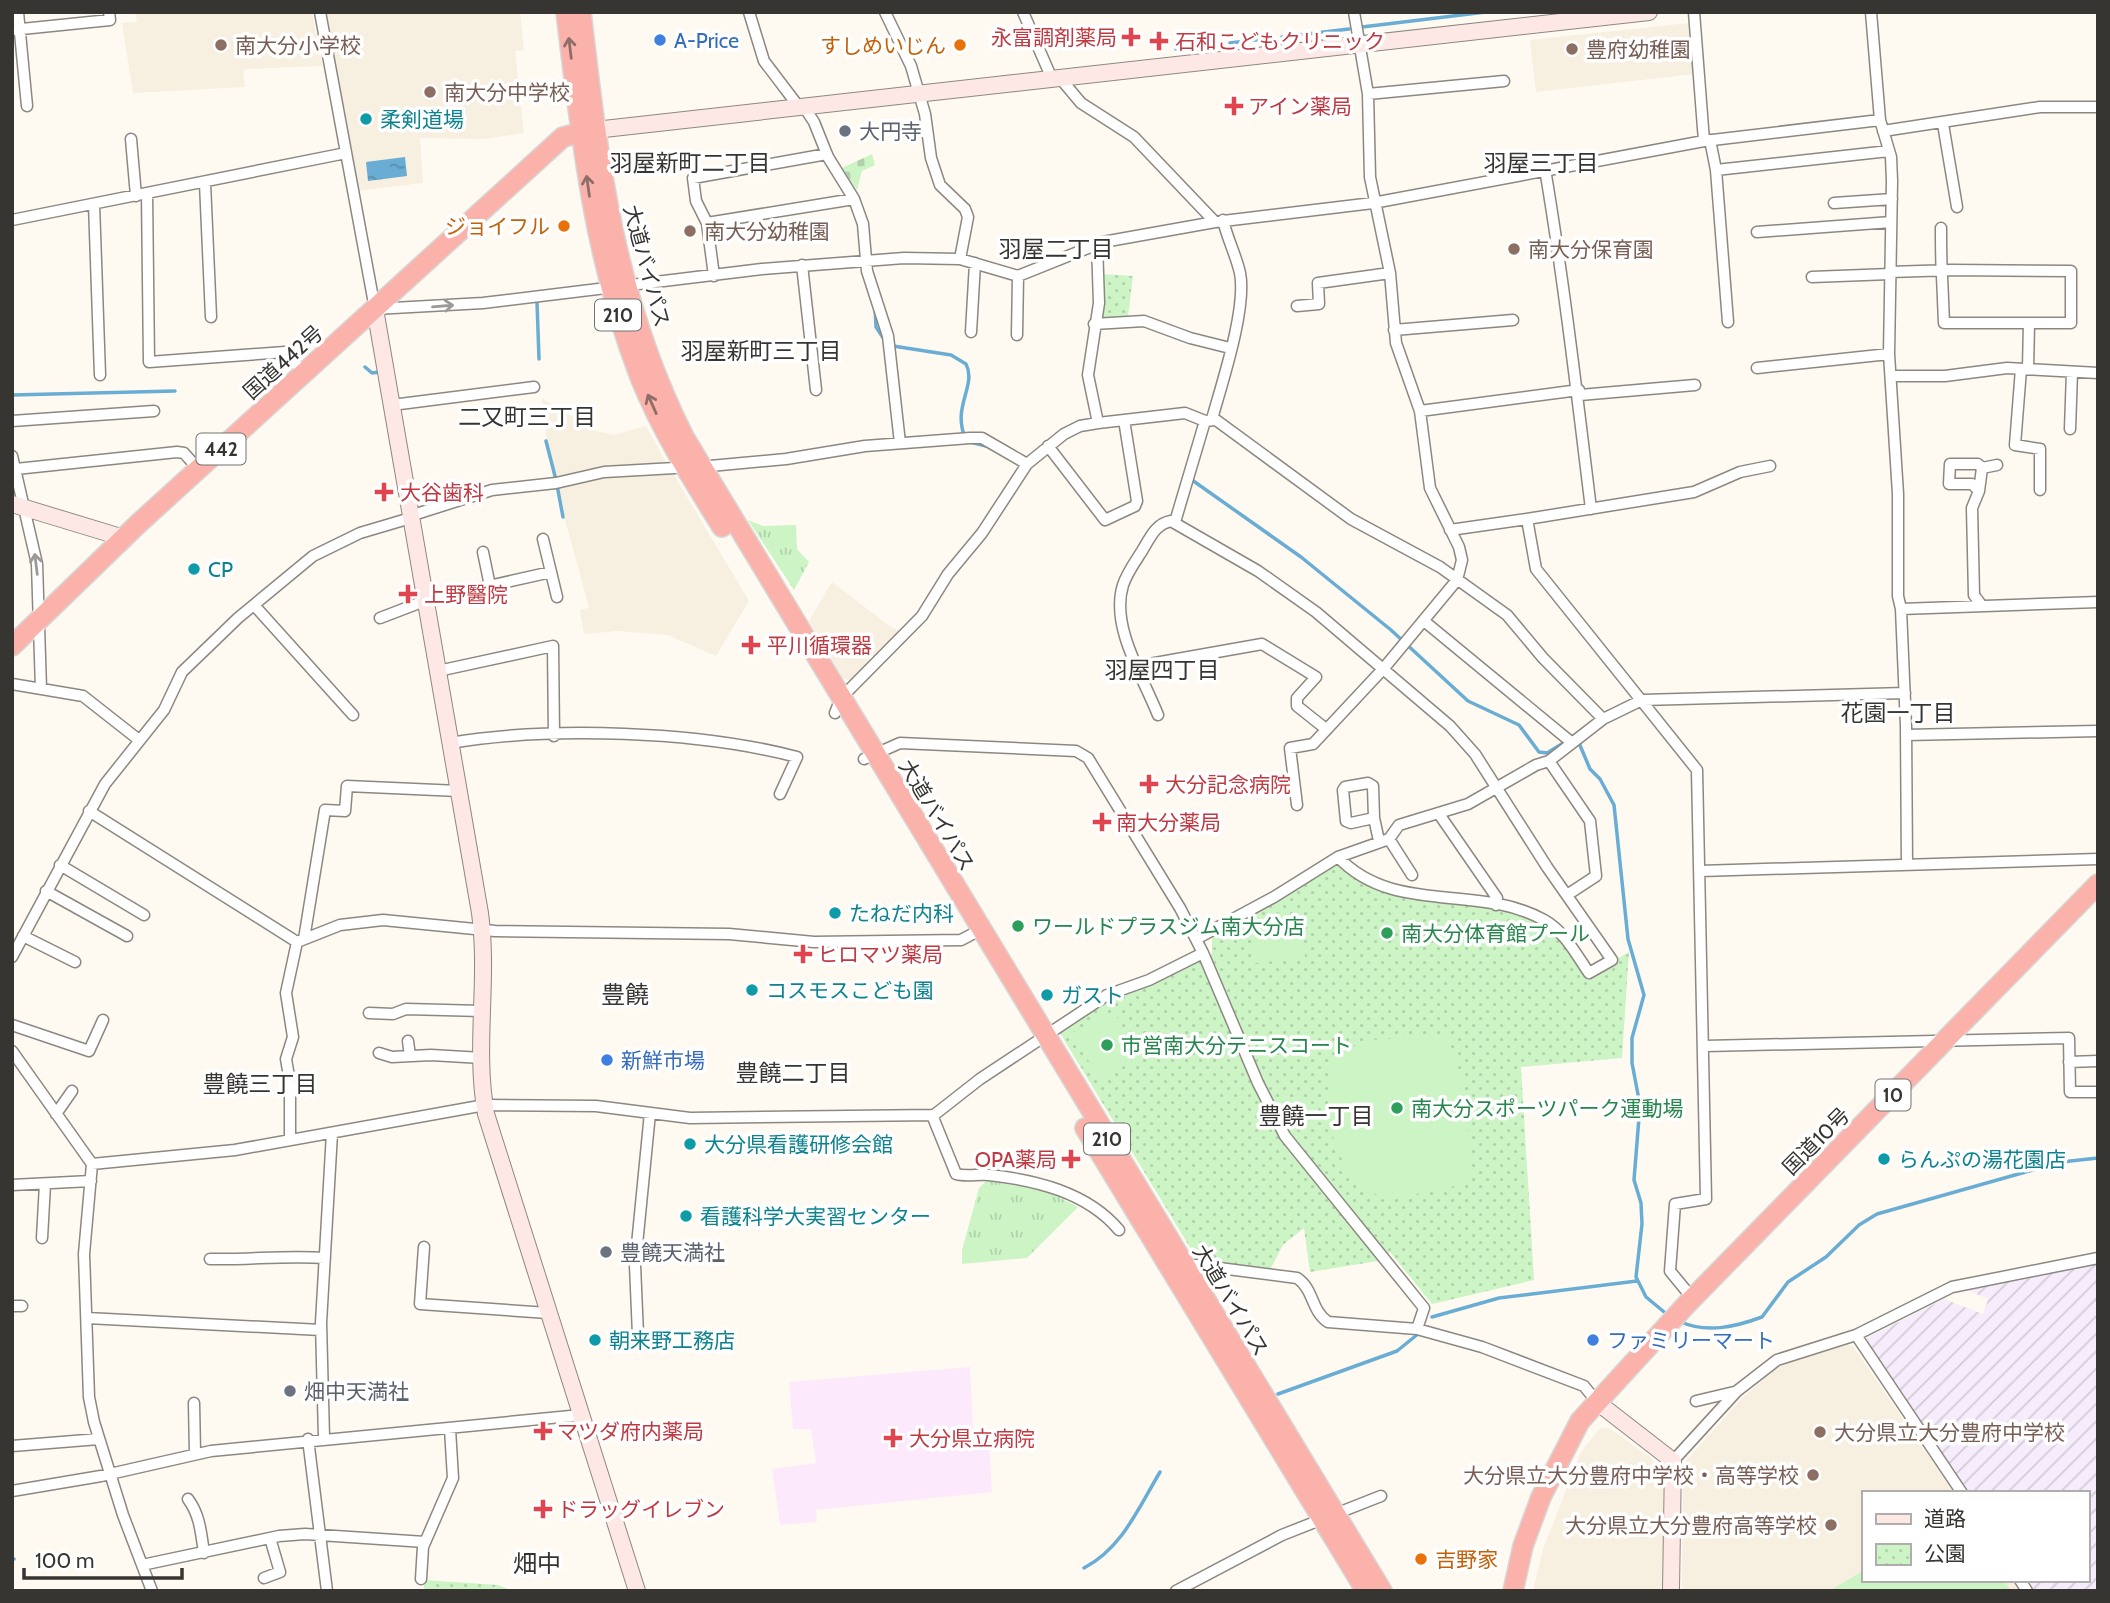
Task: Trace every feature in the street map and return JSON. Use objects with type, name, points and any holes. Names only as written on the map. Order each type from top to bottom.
[{"type":"highway","name":"大道バイパス","points":[[566,12],[587,131]]},
{"type":"highway","name":"大道バイパス","points":[[581,12],[592,216],[617,286],[652,365],[688,458],[1328,1515],[1382,1591]]},
{"type":"highway","name":"国道442号","points":[[12,646],[198,469],[563,137],[587,131]]},
{"type":"highway","name":"国道10号","points":[[1513,1591],[1523,1546],[1541,1497],[1562,1451],[1580,1421],[1690,1302],[2098,884]]},
{"type":"highway","name":"大道バイパス","points":[[1040,1041],[1187,1270],[1328,1515],[1366,1591]]},
{"type":"highway","name":"国道10号","points":[[1523,1591],[1534,1549],[1567,1460],[1597,1402]]},
{"type":"street","points":[[18,12],[16,30],[27,106]]},
{"type":"street","points":[[16,30],[67,18],[110,20],[109,12]]},
{"type":"street","points":[[320,12],[413,516],[482,930],[482,1058],[485,1105],[637,1591]]},
{"type":"street","points":[[749,12],[764,61],[814,122],[827,154],[853,199],[863,224],[866,261],[888,336],[900,443]]},
{"type":"street","points":[[885,12],[911,66],[931,158],[940,185],[965,209],[968,216],[960,259]]},
{"type":"street","points":[[1023,12],[1056,78],[1081,103],[1134,137],[1219,221],[1241,285],[1230,348],[1175,522]]},
{"type":"street","points":[[1297,805],[1290,748],[1313,744],[1384,668],[1457,580],[1461,554],[1426,474],[1420,411],[1397,350],[1390,272],[1373,203],[1368,94],[1354,12]]},
{"type":"street","points":[[587,131],[1649,12]]},
{"type":"street","points":[[1694,12],[1707,140],[1716,170],[1728,322]]},
{"type":"street","points":[[1871,12],[1882,125],[1889,151],[1892,199],[1889,354],[1898,494],[1898,596],[1905,692],[1906,865]]},
{"type":"street","points":[[1368,94],[1504,81]]},
{"type":"street","points":[[375,309],[483,303],[802,265],[866,261],[960,259],[1018,276],[1097,244],[1219,221],[1373,203],[1707,140],[1882,125],[1943,124],[2040,107],[2098,107]]},
{"type":"street","points":[[1943,124],[1957,207]]},
{"type":"street","points":[[131,139],[141,195],[149,362],[285,352],[304,373]]},
{"type":"street","points":[[1716,170],[1889,151]]},
{"type":"street","points":[[12,220],[346,153]]},
{"type":"street","points":[[714,276],[708,223],[696,201],[693,178],[827,154]]},
{"type":"street","points":[[1545,169],[1567,332],[1579,392],[1591,509]]},
{"type":"street","points":[[205,183],[211,317]]},
{"type":"street","points":[[708,223],[853,199]]},
{"type":"street","points":[[1834,203],[1892,199]]},
{"type":"street","points":[[94,204],[100,375]]},
{"type":"street","points":[[1757,232],[1891,222]]},
{"type":"street","points":[[1812,276],[1942,271],[2071,271],[2071,323],[1944,323],[1942,271],[1941,228]]},
{"type":"street","points":[[1097,244],[1099,303],[1088,376],[1098,422]]},
{"type":"street","points":[[971,332],[975,263]]},
{"type":"street","points":[[802,265],[816,390]]},
{"type":"street","points":[[1297,306],[1319,304],[1318,283],[1390,272]]},
{"type":"street","points":[[1017,335],[1018,276]]},
{"type":"street","points":[[1394,330],[1513,320]]},
{"type":"street","points":[[1094,324],[1144,321],[1190,338],[1230,348]]},
{"type":"street","points":[[2029,323],[2015,445],[2039,449],[2040,490]]},
{"type":"street","points":[[1757,368],[1889,354]]},
{"type":"street","points":[[1891,376],[1945,376],[2025,369],[2098,373]]},
{"type":"street","points":[[2070,429],[2072,372]]},
{"type":"street","points":[[1420,411],[1579,392],[1695,385]]},
{"type":"street","points":[[393,405],[534,387]]},
{"type":"street","points":[[12,421],[154,411]]},
{"type":"street","points":[[838,706],[922,616],[948,574],[982,533],[1027,464],[1048,446],[1080,426],[1185,413],[1209,420],[1351,519],[1430,562],[1512,619],[1543,658],[1603,719]]},
{"type":"street","points":[[1048,446],[1105,520],[1135,506],[1137,501],[1124,420]]},
{"type":"street","points":[[700,478],[710,466],[938,438],[982,438],[1027,464]]},
{"type":"street","points":[[16,469],[177,452],[184,453],[198,469]]},
{"type":"street","points":[[12,456],[16,469],[19,506],[36,559],[41,689]]},
{"type":"street","points":[[12,957],[89,811],[110,776],[163,710],[182,672],[254,605],[320,552],[360,533],[492,490],[556,483],[604,472],[675,468],[688,458]]},
{"type":"street","points":[[1979,491],[1972,484],[1950,484],[1951,464],[1978,464],[1982,468]]},
{"type":"street","points":[[1982,468],[1997,465]]},
{"type":"street","points":[[1450,530],[1694,492],[1740,472],[1770,466]]},
{"type":"street","points":[[1982,468],[1979,491],[1972,508],[1974,595],[1982,606]]},
{"type":"street","points":[[19,506],[124,538]]},
{"type":"street","points":[[1527,519],[1536,569],[1697,770],[1705,1045],[1706,1199],[1675,1204],[1670,1251],[1671,1271],[1690,1302]]},
{"type":"street","points":[[1158,715],[1125,632],[1122,592],[1128,574],[1156,528],[1175,522],[1258,571],[1316,612],[1433,709],[1465,741],[1612,960],[1589,972],[1564,936],[1546,920],[1496,905],[1382,888],[1354,874],[1338,857]]},
{"type":"street","points":[[543,539],[556,597]]},
{"type":"street","points":[[484,552],[490,586]]},
{"type":"street","points":[[380,618],[426,600],[551,572]]},
{"type":"street","points":[[1901,609],[2098,602]]},
{"type":"street","points":[[254,605],[353,715]]},
{"type":"street","points":[[1424,621],[1572,742]]},
{"type":"street","points":[[1138,666],[1262,644],[1316,677],[1297,698],[1297,705],[1326,729]]},
{"type":"street","points":[[438,671],[553,646],[554,736]]},
{"type":"street","points":[[12,684],[72,693],[88,699],[139,740]]},
{"type":"street","points":[[1196,939],[1274,897],[1338,857],[1384,840],[1399,825],[1468,804],[1495,787],[1549,761],[1603,719],[1642,700],[1905,692]]},
{"type":"street","points":[[1906,735],[2098,731]]},
{"type":"street","points":[[450,743],[492,736],[612,734],[710,740],[797,757],[780,794]]},
{"type":"street","points":[[869,756],[900,743],[1076,751],[1088,758],[1196,939],[1258,1083],[1285,1136],[1424,1308],[1418,1329]]},
{"type":"street","points":[[1549,761],[1590,821],[1596,876],[1567,895]]},
{"type":"street","points":[[290,1140],[290,1082],[286,1059],[293,1037],[286,993],[300,941],[325,810],[345,811],[346,786],[458,791]]},
{"type":"street","points":[[89,811],[300,941]]},
{"type":"street","points":[[1439,814],[1497,898],[1496,905]]},
{"type":"street","points":[[1374,818],[1384,840],[1412,875]]},
{"type":"street","points":[[1700,871],[2098,859]]},
{"type":"street","points":[[60,865],[144,915]]},
{"type":"street","points":[[46,891],[127,936]]},
{"type":"street","points":[[300,941],[340,925],[372,920],[482,930],[729,934],[814,942],[961,940],[974,933]]},
{"type":"street","points":[[23,936],[75,962]]},
{"type":"street","points":[[92,1164],[235,1150],[485,1105],[552,1104],[718,1118],[932,1115],[948,1106],[980,1079],[1107,995],[1149,980],[1203,953]]},
{"type":"street","points":[[369,1013],[393,1014],[407,1009],[482,1011]]},
{"type":"street","points":[[12,1025],[89,1051],[103,1020]]},
{"type":"street","points":[[1705,1045],[2069,1038],[2070,1092],[2098,1092]]},
{"type":"street","points":[[408,1041],[410,1056]]},
{"type":"street","points":[[12,1051],[92,1164],[84,1254],[89,1397],[99,1439],[152,1591]]},
{"type":"street","points":[[379,1053],[392,1057],[482,1058]]},
{"type":"street","points":[[2069,1062],[2098,1061]]},
{"type":"street","points":[[55,1114],[72,1091]]},
{"type":"street","points":[[638,1335],[635,1265],[650,1113]]},
{"type":"street","points":[[932,1115],[956,1174],[984,1174],[1046,1184],[1104,1215],[1119,1230]]},
{"type":"street","points":[[324,1438],[321,1330],[332,1133]]},
{"type":"street","points":[[12,1185],[91,1181]]},
{"type":"street","points":[[42,1238],[46,1184]]},
{"type":"street","points":[[424,1247],[420,1304],[548,1313]]},
{"type":"street","points":[[210,1259],[269,1260],[284,1255],[325,1258]]},
{"type":"street","points":[[1671,1591],[1673,1461],[1737,1391],[1777,1360],[1856,1335],[1952,1287],[2098,1258]]},
{"type":"street","points":[[1187,1270],[1196,1265],[1297,1278],[1306,1284],[1318,1315],[1328,1322],[1418,1329],[1482,1347],[1584,1386],[1597,1402],[1673,1461]]},
{"type":"street","points":[[87,1318],[321,1330]]},
{"type":"street","points":[[1856,1335],[1961,1491]]},
{"type":"street","points":[[1696,1401],[1737,1391]]},
{"type":"street","points":[[194,1403],[195,1453]]},
{"type":"street","points":[[12,1491],[111,1473],[195,1453],[309,1439],[450,1429],[581,1415]]},
{"type":"street","points":[[421,1579],[425,1542],[453,1478],[450,1429]]},
{"type":"street","points":[[12,1446],[99,1439]]},
{"type":"street","points":[[309,1439],[327,1591]]},
{"type":"street","points":[[1176,1591],[1328,1515],[1381,1496]]},
{"type":"street","points":[[188,1499],[195,1509],[204,1553]]},
{"type":"street","points":[[142,1565],[270,1538],[320,1536],[425,1542]]},
{"type":"street","points":[[264,1578],[280,1572],[270,1538]]},
{"type":"shaded area","name":"南大分小学校","points":[[135,12],[312,12],[322,66],[246,69],[243,72],[245,87],[133,93],[122,23],[137,22]]},
{"type":"shaded area","name":"南大分中学校","points":[[326,12],[520,12],[524,50],[515,51],[524,133],[484,139],[420,138],[423,183],[357,191]]},
{"type":"shaded area","points":[[1689,23],[1694,74],[1536,92],[1530,40]]},
{"type":"shaded area","points":[[542,398],[596,431],[614,435],[646,426],[668,466],[558,481],[547,440]]},
{"type":"shaded area","points":[[671,470],[749,601],[716,656],[668,635],[618,631],[584,634],[580,610],[589,608],[565,519],[559,484],[604,474]]},
{"type":"shaded area","points":[[832,582],[892,628],[899,630],[853,682],[843,678],[809,621]]},
{"type":"shaded area","points":[[2098,1263],[2098,1591],[2035,1591],[2029,1582],[2089,1582],[2089,1491],[1967,1491],[1865,1339],[1944,1299],[1983,1314],[1988,1299],[1964,1289]]},
{"type":"shaded area","name":"大分県立大分豊府中学校・高等学校","points":[[1846,1345],[1853,1346],[1953,1491],[1862,1491],[1862,1582],[2016,1582],[2022,1591],[1682,1591],[1683,1468],[1686,1461],[1742,1398],[1776,1369],[1795,1360]]},
{"type":"shaded area","name":"大分県立病院","points":[[970,1367],[974,1448],[989,1447],[992,1492],[816,1510],[817,1522],[780,1525],[772,1469],[816,1463],[811,1429],[793,1429],[789,1382]]},
{"type":"shaded area","name":"大分県立大分豊府中学校・高等学校","points":[[1600,1428],[1609,1428],[1651,1458],[1663,1476],[1664,1591],[1533,1591],[1543,1549],[1581,1452]]},
{"type":"green space","points":[[872,154],[875,165],[862,171],[857,190],[842,168]]},
{"type":"green space","points":[[1103,274],[1133,276],[1128,316],[1098,321]]},
{"type":"green space","points":[[748,520],[763,526],[796,525],[797,549],[809,562],[794,590]]},
{"type":"green space","points":[[1336,863],[1358,880],[1383,891],[1409,897],[1492,907],[1519,913],[1543,923],[1563,940],[1589,975],[1629,952],[1622,1058],[1521,1067],[1534,1280],[1432,1304],[1390,1252],[1378,1261],[1310,1272],[1304,1228],[1283,1245],[1270,1270],[1197,1259],[1060,1033],[1109,999],[1151,985],[1212,954],[1212,936],[1280,900]]},
{"type":"green space","points":[[1302,925],[1305,958],[1255,963],[1252,931]]},
{"type":"green space","name":"市営南大分テニスコート","points":[[1113,1011],[1141,1056],[1100,1080],[1072,1033]]},
{"type":"green space","name":"南大分スポーツパーク運動場","points":[[1447,1036],[1466,1094],[1470,1183],[1392,1199],[1365,1191],[1343,1162],[1327,1122],[1329,1077],[1336,1054],[1368,1040]]},
{"type":"green space","points":[[986,1181],[1045,1190],[1078,1207],[1027,1258],[962,1264],[962,1250],[979,1188]]},
{"type":"green space","points":[[1862,1572],[1862,1582],[2005,1582],[2011,1591],[1829,1591]]},
{"type":"green space","points":[[425,1580],[498,1585],[513,1591],[424,1591]]},
{"type":"water","points":[[405,157],[407,176],[368,181],[366,162]]},
{"type":"waterway","points":[[1362,27],[1486,12]]},
{"type":"waterway","points":[[1282,37],[1349,29]]},
{"type":"waterway","points":[[1230,43],[1271,38]]},
{"type":"waterway","points":[[1176,49],[1219,44]]},
{"type":"waterway","points":[[537,302],[539,359]]},
{"type":"waterway","points":[[875,307],[876,327],[884,339]]},
{"type":"waterway","points":[[893,346],[951,355],[966,364],[969,380],[961,416],[965,437]]},
{"type":"waterway","points":[[365,367],[372,373],[379,372]]},
{"type":"waterway","points":[[12,395],[175,391]]},
{"type":"waterway","points":[[546,441],[556,480]]},
{"type":"waterway","points":[[970,442],[986,446]]},
{"type":"waterway","points":[[1192,480],[1301,557],[1391,630],[1468,701],[1519,725],[1539,752],[1547,753],[1565,742]]},
{"type":"waterway","points":[[557,485],[563,517]]},
{"type":"waterway","points":[[1579,743],[1590,769],[1600,779],[1614,805],[1628,939],[1644,995],[1632,1038],[1632,1063],[1640,1105],[1634,1180],[1641,1203],[1642,1224],[1636,1277],[1646,1297],[1669,1316]]},
{"type":"waterway","points":[[1679,1321],[1700,1327],[1720,1328],[1762,1317],[1788,1282],[1826,1257],[1859,1225],[1877,1214],[2061,1162],[2098,1158]]},
{"type":"waterway","points":[[1432,1317],[1499,1298],[1637,1281]]},
{"type":"waterway","points":[[1278,1394],[1397,1351],[1418,1334]]},
{"type":"waterway","points":[[1084,1568],[1097,1560],[1119,1539],[1160,1472]]},
{"type":"place","name":"永富調剤薬局","points":[[1131,37]]},
{"type":"place","name":"A-Price","points":[[660,40]]},
{"type":"place","name":"石和こどもクリニック","points":[[1159,41]]},
{"type":"place","name":"南大分小学校","points":[[221,45]]},
{"type":"place","name":"すしめいじん","points":[[960,45]]},
{"type":"place","name":"豊府幼稚園","points":[[1572,49]]},
{"type":"place","name":"南大分中学校","points":[[430,92]]},
{"type":"place","name":"アイン薬局","points":[[1234,106]]},
{"type":"place","name":"柔剣道場","points":[[366,119]]},
{"type":"place","name":"大円寺","points":[[845,131]]},
{"type":"place","name":"ジョイフル","points":[[564,226]]},
{"type":"place","name":"南大分幼稚園","points":[[690,231]]},
{"type":"place","name":"南大分保育園","points":[[1514,249]]},
{"type":"place","name":"大谷歯科","points":[[384,492]]},
{"type":"place","name":"CP","points":[[194,569]]},
{"type":"place","name":"上野醫院","points":[[408,594]]},
{"type":"place","name":"平川循環器","points":[[751,645]]},
{"type":"place","name":"大分記念病院","points":[[1149,784]]},
{"type":"place","name":"南大分薬局","points":[[1102,822]]},
{"type":"place","name":"たねだ内科","points":[[835,913]]},
{"type":"place","name":"ワールドプラスジム南大分店","points":[[1018,926]]},
{"type":"place","name":"南大分体育館プール","points":[[1387,933]]},
{"type":"place","name":"ヒロマツ薬局","points":[[803,954]]},
{"type":"place","name":"コスモスこども園","points":[[752,990]]},
{"type":"place","name":"ガスト","points":[[1047,995]]},
{"type":"place","name":"市営南大分テニスコート","points":[[1107,1045]]},
{"type":"place","name":"新鮮市場","points":[[607,1060]]},
{"type":"place","name":"南大分スポーツパーク運動場","points":[[1397,1108]]},
{"type":"place","name":"大分県看護研修会館","points":[[690,1144]]},
{"type":"place","name":"OPA薬局","points":[[1071,1159]]},
{"type":"place","name":"らんぷの湯花園店","points":[[1884,1159]]},
{"type":"place","name":"看護科学大実習センター","points":[[686,1216]]},
{"type":"place","name":"豊饒天満社","points":[[606,1252]]},
{"type":"place","name":"朝来野工務店","points":[[595,1340]]},
{"type":"place","name":"ファミリーマート","points":[[1593,1340]]},
{"type":"place","name":"畑中天満社","points":[[290,1391]]},
{"type":"place","name":"マツダ府内薬局","points":[[543,1431]]},
{"type":"place","name":"大分県立大分豊府中学校","points":[[1820,1432]]},
{"type":"place","name":"大分県立病院","points":[[893,1438]]},
{"type":"place","name":"大分県立大分豊府中学校・高等学校","points":[[1813,1475]]},
{"type":"place","name":"ドラッグイレブン","points":[[543,1509]]},
{"type":"place","name":"大分県立大分豊府高等学校","points":[[1831,1525]]},
{"type":"place","name":"吉野家","points":[[1421,1559]]},
{"type":"district","name":"羽屋新町二丁目","points":[[690,163]]},
{"type":"district","name":"羽屋三丁目","points":[[1541,163]]},
{"type":"district","name":"羽屋二丁目","points":[[1056,249]]},
{"type":"district","name":"羽屋新町三丁目","points":[[761,351]]},
{"type":"district","name":"二又町三丁目","points":[[527,417]]},
{"type":"district","name":"羽屋四丁目","points":[[1162,670]]},
{"type":"district","name":"花園一丁目","points":[[1898,713]]},
{"type":"district","name":"豊饒","points":[[625,994]]},
{"type":"district","name":"豊饒二丁目","points":[[793,1073]]},
{"type":"district","name":"豊饒三丁目","points":[[260,1084]]},
{"type":"district","name":"豊饒一丁目","points":[[1316,1116]]},
{"type":"district","name":"畑中","points":[[537,1563]]}]
